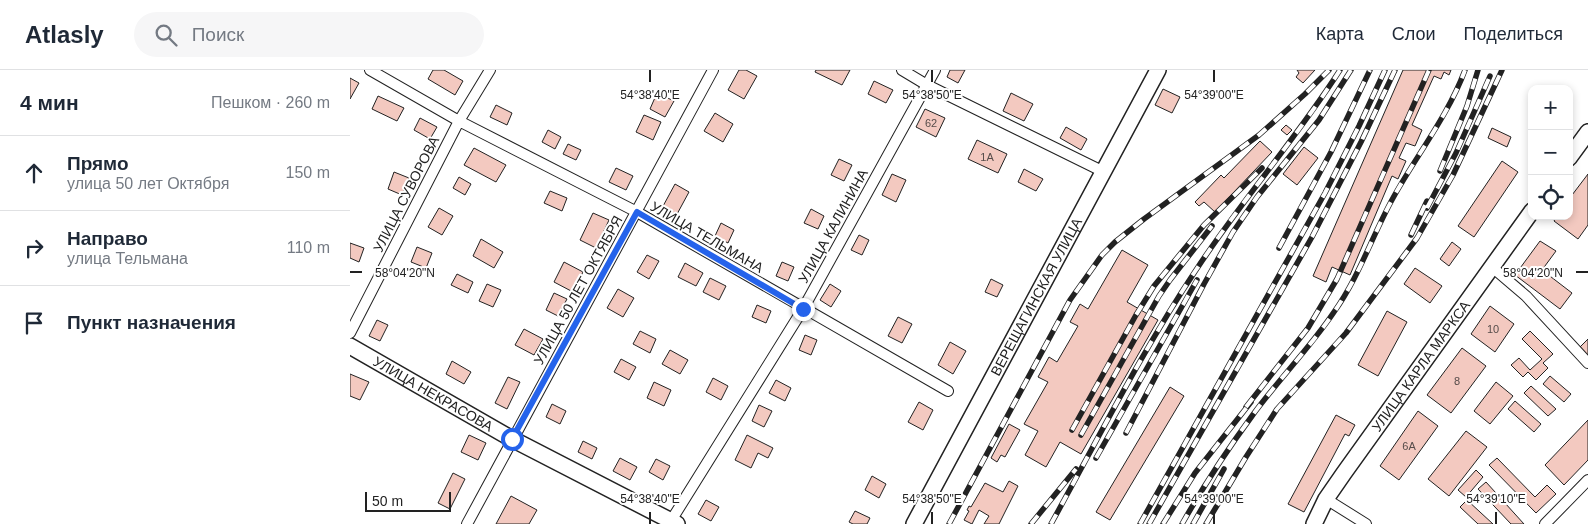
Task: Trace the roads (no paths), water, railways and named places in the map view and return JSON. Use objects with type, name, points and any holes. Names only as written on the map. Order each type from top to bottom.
[{"type":"main road","name":"ВЕРЕЩАГИНСКАЯ УЛИЦА","points":[[914,524],[1158,70]]},
{"type":"main road","points":[[1573,153],[1588,132]]},
{"type":"main road","name":"УЛИЦА КАРЛА МАРКСА","points":[[1314,524],[1326,499],[1528,217]]},
{"type":"main road","name":"УЛИЦА НЕКРАСОВА","points":[[350,346],[512,439],[672,523]]},
{"type":"street","name":"УЛИЦА ТЕЛЬМАНА","points":[[370,70],[459,120],[637,212],[948,391]]},
{"type":"street","name":"УЛИЦА СУВОРОВА","points":[[350,333],[459,120],[490,70]]},
{"type":"street","name":"УЛИЦА 50 ЛЕТ ОКТЯБРЯ","points":[[467,524],[713,70]]},
{"type":"street","points":[[902,70],[927,85],[1104,172]]},
{"type":"street","name":"УЛИЦА КАЛИНИНА","points":[[672,523],[803,309],[935,70]]},
{"type":"street","points":[[1492,267],[1526,296],[1588,364]]},
{"type":"street","points":[[1545,524],[1588,480]]},
{"type":"street","points":[[1326,499],[1366,524]]},
{"type":"railway","points":[[949,524],[1070,300],[1102,255],[1144,219],[1259,135],[1329,70]]},
{"type":"railway","points":[[1051,524],[1121,396],[1176,301],[1213,244],[1305,121],[1340,70]]},
{"type":"railway","points":[[1126,433],[1233,232],[1257,197],[1319,120],[1351,70]]},
{"type":"railway","points":[[1279,248],[1331,152],[1370,70]]},
{"type":"railway","points":[[1140,524],[1325,193],[1385,70]]},
{"type":"railway","points":[[1149,524],[1312,237],[1361,142],[1395,70]]},
{"type":"railway","points":[[1246,407],[1308,328],[1337,279],[1429,70]]},
{"type":"railway","points":[[1182,524],[1224,455],[1343,299],[1393,198],[1441,120],[1465,70]]},
{"type":"railway","points":[[1440,171],[1467,106],[1478,70]]},
{"type":"railway","points":[[1206,524],[1277,409],[1346,333],[1417,238],[1453,175],[1502,70]]},
{"type":"railway","points":[[1427,208],[1456,153],[1490,76]]},
{"type":"railway","points":[[1072,430],[1154,286],[1204,225],[1262,168]]},
{"type":"railway","points":[[1411,235],[1427,201]]},
{"type":"railway","points":[[1081,435],[1159,296],[1212,226]]},
{"type":"railway","points":[[1096,458],[1197,280]]},
{"type":"railway","points":[[1163,524],[1195,473],[1251,402]]},
{"type":"railway","points":[[1031,524],[1076,469]]},
{"type":"railway","points":[[1193,524],[1224,469]]}]
